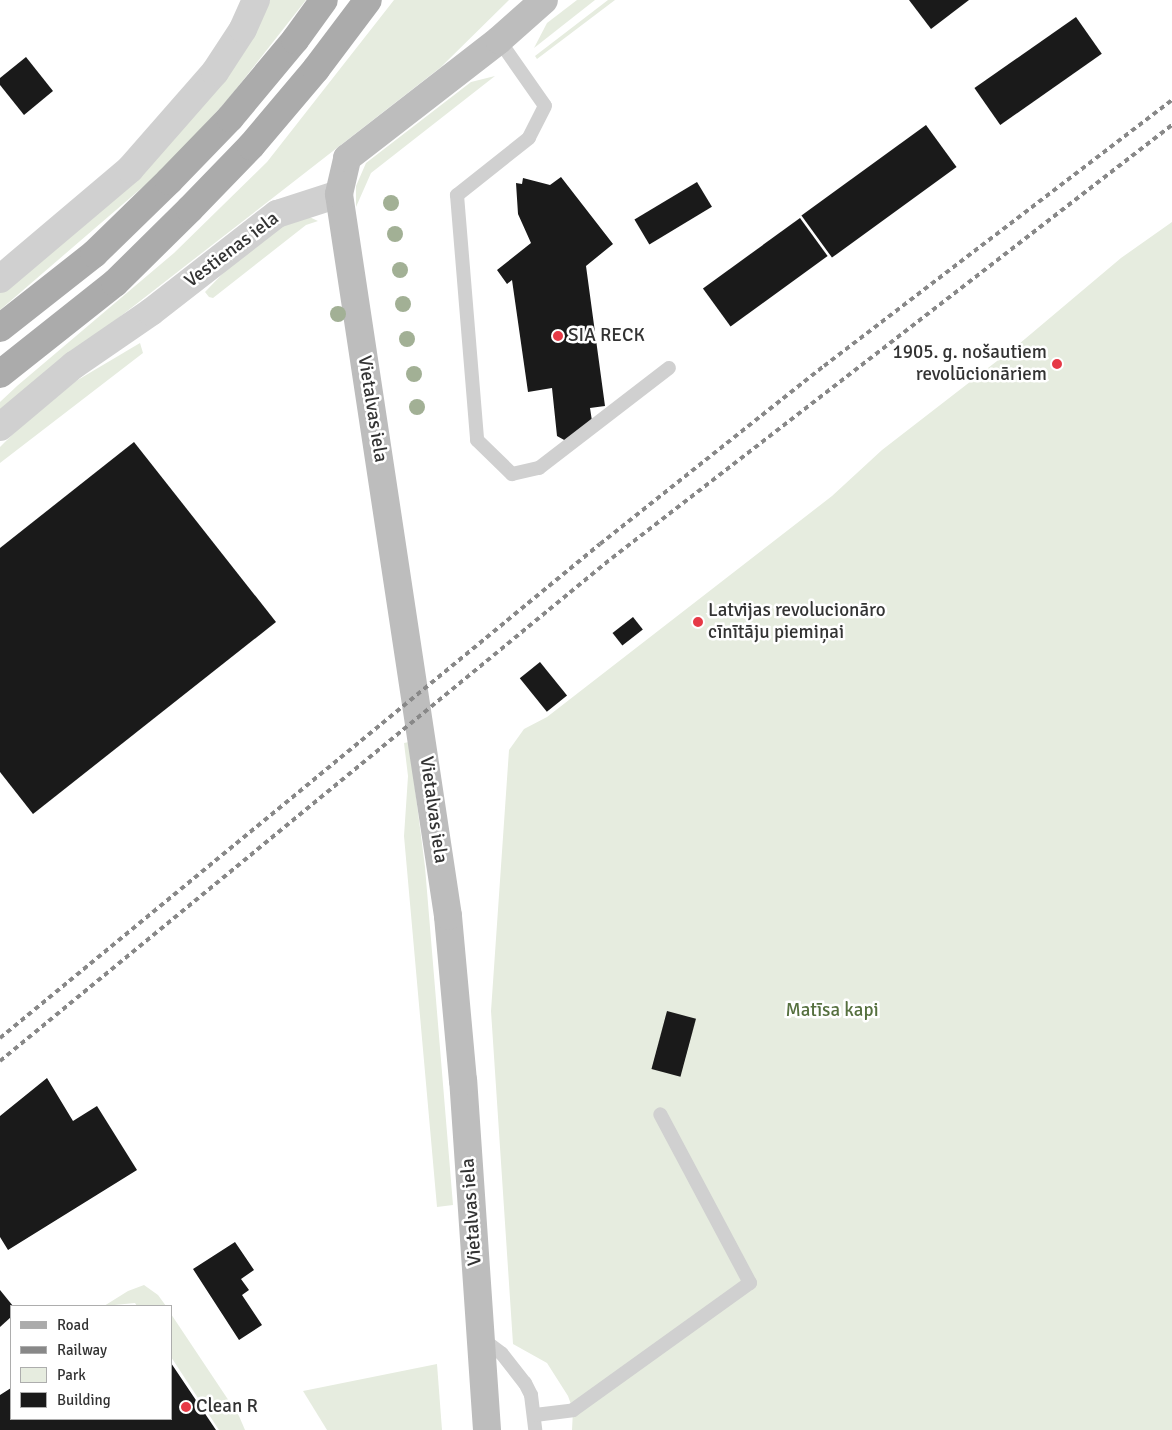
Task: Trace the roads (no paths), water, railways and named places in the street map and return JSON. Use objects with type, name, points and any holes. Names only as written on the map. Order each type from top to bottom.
[{"type":"main road","points":[[0,328],[94,254],[169,181],[230,118],[295,40],[324,0]]},
{"type":"main road","points":[[0,374],[115,283],[190,210],[280,111],[368,0]]},
{"type":"street","points":[[0,279],[130,169],[215,72],[243,29],[256,0]]},
{"type":"street","points":[[339,194],[347,158],[499,40],[544,0]]},
{"type":"street","name":"Vestienas iela","points":[[0,427],[74,365],[151,312],[277,214],[339,194]]},
{"type":"street","name":"Vietalvas iela","points":[[339,194],[448,916],[486,1430]]},
{"type":"lane","points":[[499,40],[545,106],[529,138],[457,195],[477,440],[512,474],[539,468],[670,368]]},
{"type":"lane","points":[[535,1415],[573,1410],[750,1283],[660,1114]]},
{"type":"lane","points":[[480,1337],[517,1370],[531,1395],[535,1415],[535,1430]]},
{"type":"railway","points":[[0,1038],[600,544],[824,366],[1172,100]]},
{"type":"railway","points":[[0,1061],[612,558],[1172,125]]},
{"type":"place","name":"SIA RECK","points":[[558,336]]},
{"type":"place","name":"1905. g. nošautiem revolūcionāriem","points":[[1057,364]]},
{"type":"place","name":"Latvijas revolucionāro cīnītāju piemiņai","points":[[698,622]]},
{"type":"place","name":"Clean R","points":[[186,1407]]},
{"type":"park label","name":"Matīsa kapi","points":[[832,1011]]}]
